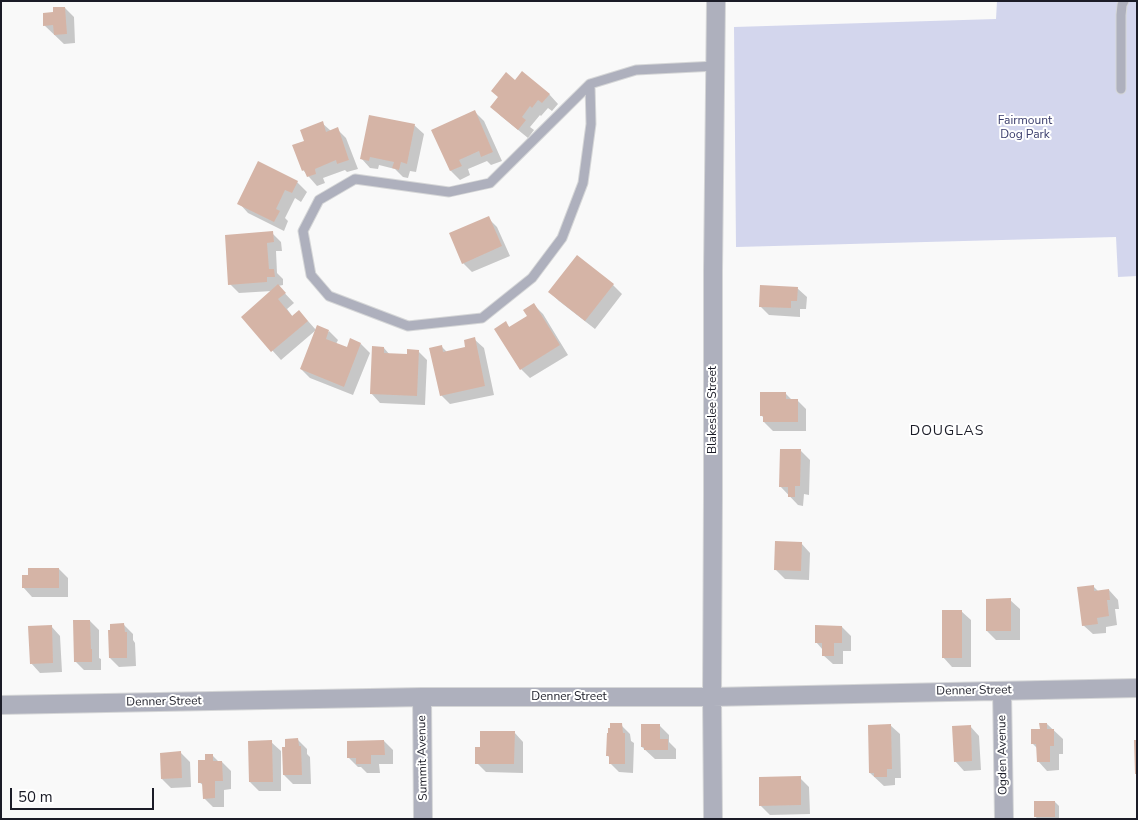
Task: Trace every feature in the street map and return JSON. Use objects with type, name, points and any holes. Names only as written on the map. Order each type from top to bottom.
[{"type":"street","name":"Blakeslee Street","points":[[713,819],[713,271],[716,1]]},
{"type":"street","name":"Denner Street","points":[[1,706],[422,697],[712,697],[1137,688]]},
{"type":"street","name":"Ogden Avenue","points":[[1002,690],[1004,819]]},
{"type":"street","name":"Summit Avenue","points":[[422,697],[424,819]]},
{"type":"lane","points":[[1121,89],[1121,15],[1124,1]]},
{"type":"lane","points":[[590,84],[591,124],[583,183],[562,238],[532,278],[482,318],[408,326],[329,296],[311,275],[303,230],[319,200],[356,179],[449,192],[490,183],[590,84],[636,70],[716,66]]},
{"type":"green space","name":"Fairmount Dog Park","points":[[997,1],[1137,1],[1137,276],[1118,277],[1116,237],[736,247],[734,27],[996,19]]},
{"type":"building","points":[[53,7],[65,7],[67,34],[54,35],[53,25],[43,26],[43,13],[53,12]]},
{"type":"building","points":[[522,71],[550,94],[542,103],[538,100],[532,108],[530,106],[522,117],[526,120],[518,130],[490,107],[498,97],[491,91],[506,72],[515,80]]},
{"type":"building","points":[[475,110],[493,152],[481,157],[479,151],[459,160],[462,166],[450,171],[431,130]]},
{"type":"building","points":[[369,115],[415,124],[407,164],[401,162],[399,170],[392,168],[394,162],[370,157],[369,161],[360,159]]},
{"type":"building","points":[[323,121],[326,132],[338,127],[349,160],[337,164],[336,160],[315,169],[316,174],[307,177],[304,170],[302,171],[292,145],[304,141],[300,130]]},
{"type":"building","points":[[258,161],[298,181],[292,193],[285,190],[276,209],[280,211],[274,222],[237,204]]},
{"type":"building","points":[[489,216],[502,246],[462,264],[449,233]]},
{"type":"building","points":[[273,231],[274,242],[267,243],[269,269],[274,269],[275,277],[267,277],[267,282],[228,285],[225,235]]},
{"type":"building","points":[[577,255],[614,284],[585,321],[548,292]]},
{"type":"building","points":[[278,284],[286,293],[278,299],[292,316],[299,310],[308,321],[271,352],[241,317]]},
{"type":"building","points":[[760,285],[798,287],[797,301],[791,301],[791,308],[759,307]]},
{"type":"building","points":[[534,303],[560,345],[520,370],[494,329],[506,321],[509,327],[527,316],[523,310]]},
{"type":"building","points":[[317,325],[329,330],[326,339],[347,347],[350,338],[361,343],[344,387],[300,369]]},
{"type":"building","points":[[475,337],[485,386],[440,396],[429,348],[442,345],[443,352],[465,347],[464,340]]},
{"type":"building","points":[[372,346],[384,347],[384,353],[407,354],[407,349],[419,350],[417,396],[370,394]]},
{"type":"building","points":[[760,392],[786,392],[786,399],[798,399],[798,422],[763,422],[763,416],[760,416]]},
{"type":"building","points":[[780,449],[801,449],[800,486],[795,486],[795,497],[788,497],[788,487],[779,487]]},
{"type":"building","points":[[775,541],[802,542],[801,571],[774,570]]},
{"type":"building","points":[[28,568],[59,568],[59,588],[22,588],[22,575],[28,575]]},
{"type":"building","points":[[1094,585],[1094,591],[1109,589],[1110,600],[1107,600],[1109,616],[1097,618],[1098,624],[1082,626],[1077,587]]},
{"type":"building","points":[[1011,598],[1011,631],[986,631],[986,599]]},
{"type":"building","points":[[942,610],[962,610],[962,658],[942,658]]},
{"type":"building","points":[[73,620],[90,620],[92,662],[74,662]]},
{"type":"building","points":[[124,623],[125,632],[127,632],[127,658],[109,658],[108,630],[110,630],[110,624]]},
{"type":"building","points":[[52,625],[53,663],[30,664],[28,626]]},
{"type":"building","points":[[815,625],[842,626],[842,643],[834,643],[834,656],[822,656],[822,643],[815,643]]},
{"type":"building","points":[[610,723],[622,723],[623,733],[625,733],[625,764],[609,764],[609,756],[606,756],[607,733]]},
{"type":"building","points":[[1039,723],[1047,723],[1047,729],[1054,729],[1054,746],[1050,746],[1050,762],[1037,762],[1036,744],[1031,744],[1031,729],[1040,729]]},
{"type":"building","points":[[641,724],[660,724],[660,739],[668,739],[668,750],[644,750],[644,747],[641,747]]},
{"type":"building","points":[[891,724],[892,769],[887,769],[887,777],[874,777],[874,773],[869,773],[868,725]]},
{"type":"building","points":[[971,725],[972,761],[954,762],[952,726]]},
{"type":"building","points":[[480,731],[515,731],[514,764],[475,764],[475,747],[480,747]]},
{"type":"building","points":[[298,738],[299,746],[301,746],[302,775],[283,775],[282,747],[285,747],[285,739]]},
{"type":"building","points":[[272,740],[273,782],[249,782],[248,741]]},
{"type":"building","points":[[384,740],[385,755],[371,755],[371,764],[356,764],[356,758],[347,758],[347,741]]},
{"type":"building","points":[[1134,740],[1137,740],[1137,774],[1135,774]]},
{"type":"building","points":[[181,751],[182,778],[161,779],[160,753]]},
{"type":"building","points":[[205,754],[213,754],[213,761],[222,761],[223,781],[215,781],[215,798],[203,799],[202,783],[198,783],[198,760],[205,760]]},
{"type":"building","points":[[801,776],[801,805],[759,806],[759,777]]},
{"type":"building","points":[[1034,801],[1055,801],[1055,817],[1034,817]]},
{"type":"district","name":"DOUGLAS","points":[[947,432]]}]
